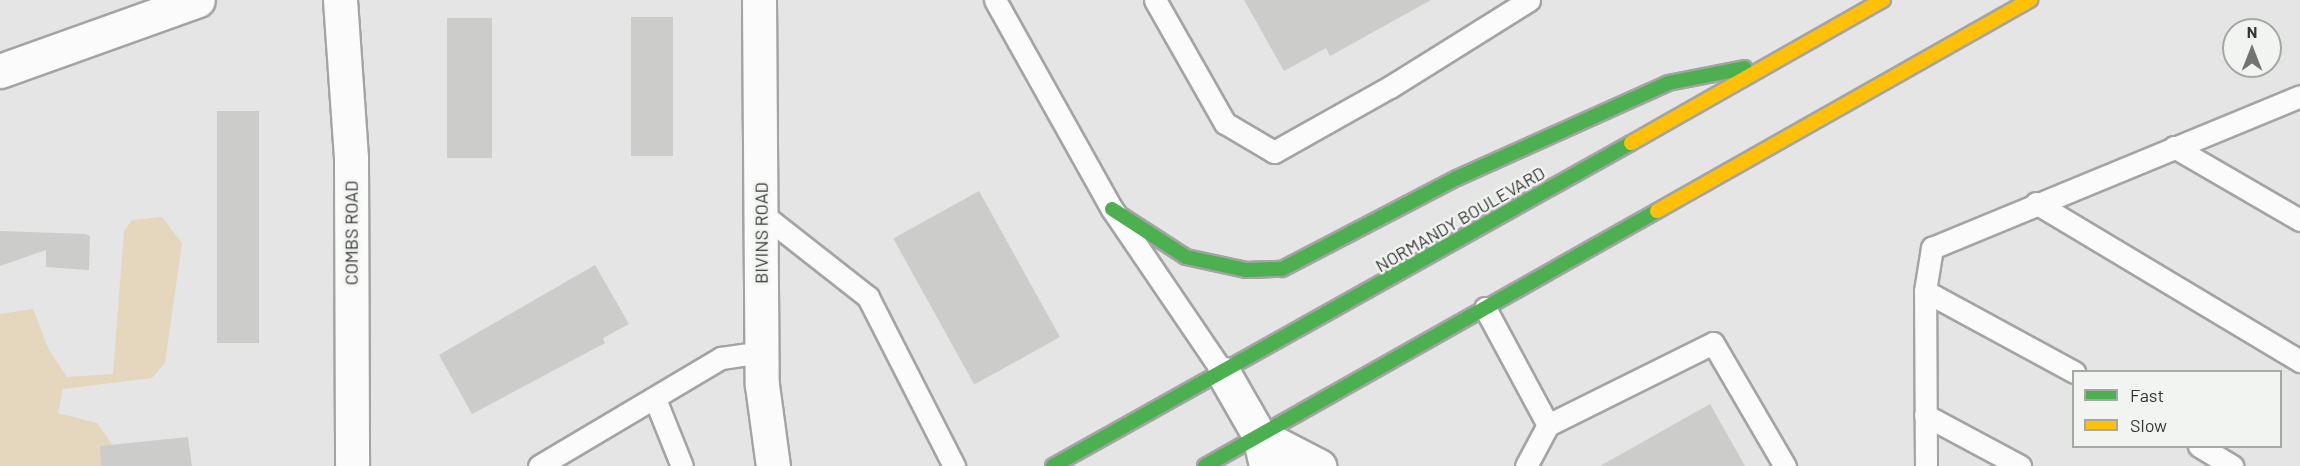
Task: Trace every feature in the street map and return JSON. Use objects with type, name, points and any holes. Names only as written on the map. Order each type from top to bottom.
[{"type":"main road","name":"NORMANDY BOULEVARD","points":[[1053,466],[1224,374],[1882,0]]},
{"type":"main road","points":[[1205,466],[1262,451],[1485,308],[2031,0]]},
{"type":"main road","points":[[1112,209],[1186,257],[1246,270],[1282,269],[1456,178],[1668,82],[1770,64]]},
{"type":"street","points":[[2,66],[198,0]]},
{"type":"street","name":"COMBS ROAD","points":[[340,0],[351,158],[352,466]]},
{"type":"street","name":"BIVINS ROAD","points":[[759,0],[762,352],[773,466]]},
{"type":"street","points":[[1224,374],[1262,451],[1319,466]]},
{"type":"lane","points":[[995,0],[1112,209],[1224,374]]},
{"type":"lane","points":[[1155,0],[1225,123],[1274,152],[1390,87],[1519,3]]},
{"type":"lane","points":[[1926,466],[1925,291],[1932,248],[2036,203],[2300,96]]},
{"type":"lane","points":[[2174,147],[2300,220]]},
{"type":"lane","points":[[2036,203],[2300,361]]},
{"type":"lane","points":[[761,213],[868,297],[954,466]]},
{"type":"lane","points":[[1925,291],[2072,371]]},
{"type":"lane","points":[[1485,308],[1548,425]]},
{"type":"lane","points":[[1526,466],[1548,425],[1713,343],[1785,466]]},
{"type":"lane","points":[[539,466],[721,358],[762,352]]},
{"type":"lane","points":[[655,399],[682,466]]},
{"type":"lane","points":[[1925,415],[2020,466]]},
{"type":"lane","points":[[2201,448],[2232,466]]},
{"type":"shaded area","points":[[162,217],[182,243],[165,363],[152,378],[63,389],[58,413],[97,423],[114,447],[116,466],[0,466],[0,314],[33,309],[49,350],[67,377],[113,374],[124,231],[132,220]]},
{"type":"building","points":[[1244,0],[1431,0],[1330,56],[1326,48],[1284,71]]},
{"type":"building","points":[[631,17],[673,17],[673,156],[631,156]]},
{"type":"building","points":[[447,18],[492,18],[492,158],[447,158]]},
{"type":"building","points":[[217,111],[259,111],[259,343],[217,343]]},
{"type":"building","points":[[979,191],[1060,337],[974,385],[893,239]]},
{"type":"building","points":[[0,231],[90,236],[89,270],[46,267],[46,250],[0,266]]},
{"type":"building","points":[[595,265],[629,324],[603,338],[605,343],[472,414],[439,355]]},
{"type":"building","points":[[1710,404],[1745,466],[1600,466]]},
{"type":"building","points":[[188,437],[192,466],[101,466],[100,446]]},
{"type":"traffic: fast","points":[[1112,209],[1186,257],[1246,270],[1282,269],[1457,178],[1668,83],[1745,68]]},
{"type":"traffic: fast","points":[[1053,466],[1631,143]]},
{"type":"traffic: fast","points":[[1205,466],[1657,211]]},
{"type":"traffic: slow","points":[[1631,143],[1883,0]]},
{"type":"traffic: slow","points":[[1657,211],[2030,0]]}]
